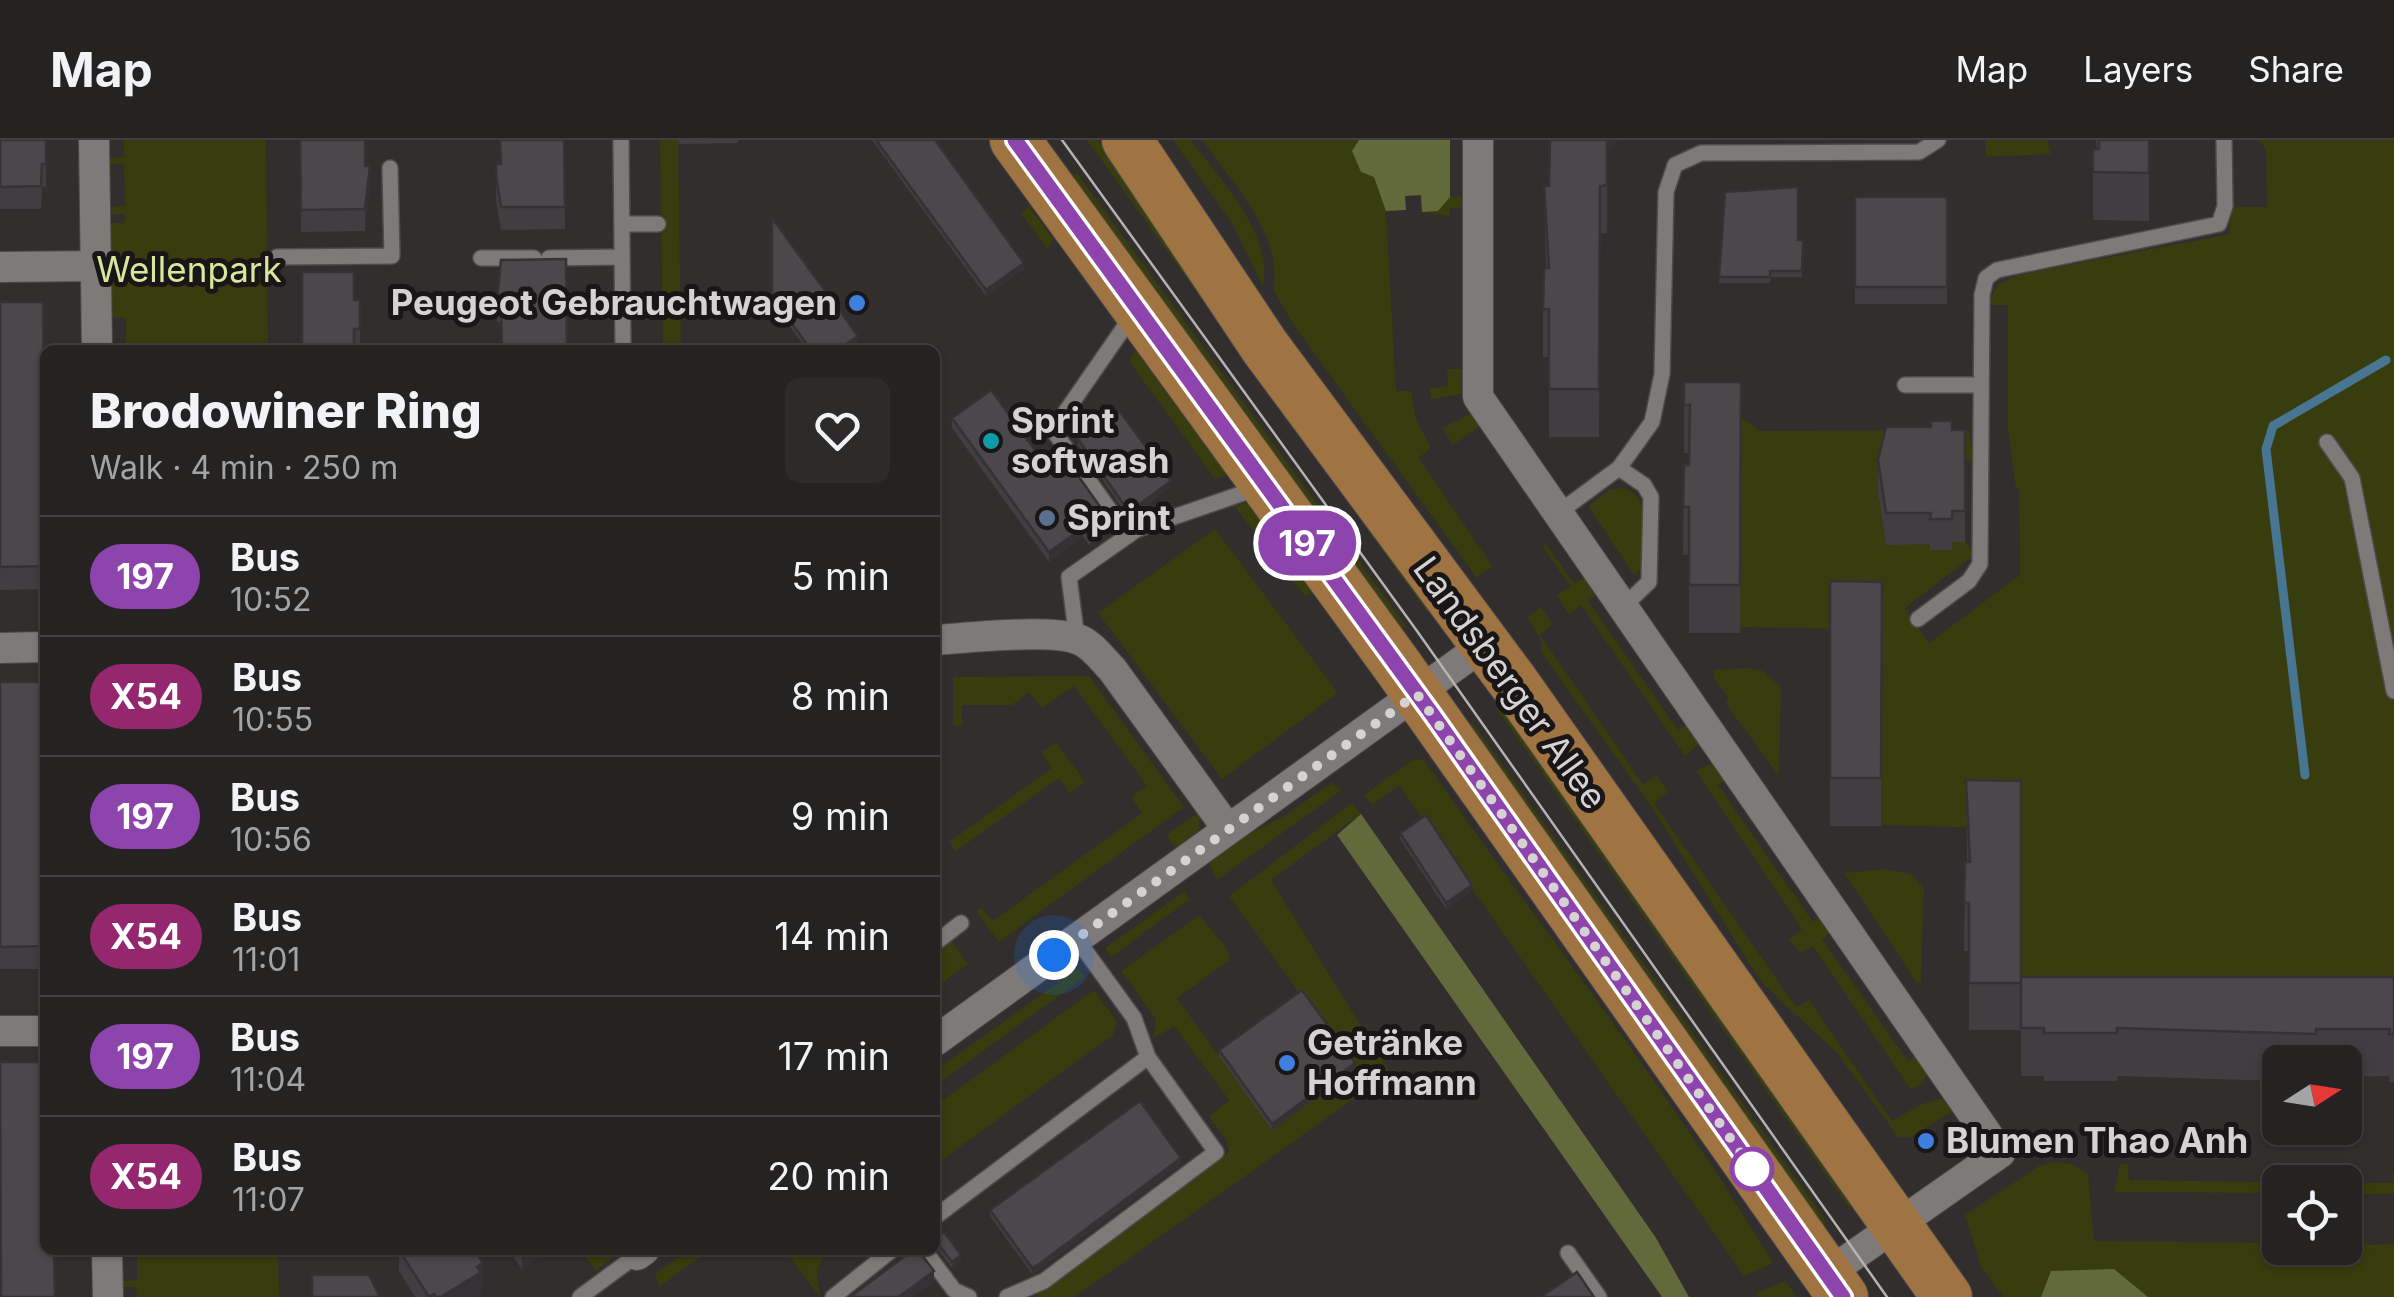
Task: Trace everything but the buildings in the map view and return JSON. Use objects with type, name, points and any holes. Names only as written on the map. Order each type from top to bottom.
[{"type":"main road","points":[[1014,140],[1417,694],[1835,1286]]},
{"type":"main road","name":"Landsberger Allee","points":[[1127,140],[1265,346],[1484,645],[1946,1297]]},
{"type":"street","points":[[94,140],[97,345]]},
{"type":"street","points":[[1478,140],[1478,397],[1624,606],[1713,749],[2000,1152],[1896,1226],[1835,1286]]},
{"type":"street","points":[[0,267],[96,266]]},
{"type":"street","points":[[940,640],[1077,639],[1112,669],[1226,828]]},
{"type":"street","points":[[940,1037],[1484,645]]},
{"type":"street","points":[[0,648],[40,647]]},
{"type":"street","points":[[0,1031],[40,1030]]},
{"type":"street","points":[[108,1255],[108,1297]]},
{"type":"lane","points":[[621,140],[623,345]]},
{"type":"lane","points":[[1840,152],[1853,140]]},
{"type":"lane","points":[[1558,513],[1619,468],[1652,422],[1660,392],[1666,192],[1675,165],[1700,153],[1919,152],[1938,140]]},
{"type":"lane","points":[[1918,619],[1970,580],[1980,564],[1982,294],[1986,278],[1997,270],[2218,224],[2224,206],[2224,140]]},
{"type":"lane","points":[[277,257],[392,256],[390,168]]},
{"type":"lane","points":[[622,224],[658,224]]},
{"type":"lane","points":[[481,258],[622,257]]},
{"type":"lane","points":[[1128,536],[1053,430],[1137,309]]},
{"type":"lane","points":[[1905,385],[1982,385]]},
{"type":"lane","points":[[2328,442],[2352,478],[2394,691]]},
{"type":"lane","points":[[1619,468],[1651,498],[1649,582],[1624,606]]},
{"type":"lane","points":[[1077,639],[1069,577],[1128,536],[1266,486]]},
{"type":"lane","points":[[940,939],[961,923]]},
{"type":"lane","points":[[1007,1297],[1044,1281],[1216,1152],[1148,1057],[1134,1018],[1076,938]]},
{"type":"lane","points":[[940,1214],[1148,1057]]},
{"type":"lane","points":[[1568,1253],[1599,1297]]},
{"type":"lane","points":[[580,1297],[635,1255]]},
{"type":"lane","points":[[833,1297],[886,1255]]},
{"type":"lane","points":[[928,1255],[954,1290],[969,1297]]},
{"type":"green space","name":"Wellenpark","points":[[124,140],[266,140],[268,345],[126,345],[126,318],[109,317],[107,223],[124,223],[125,214],[107,214],[107,207],[125,206],[124,164],[107,164],[107,158],[124,157]]},
{"type":"green space","points":[[660,140],[678,140],[681,345],[663,345]]},
{"type":"green space","points":[[1087,140],[1098,140],[1436,605],[1427,612]]},
{"type":"green space","points":[[1173,140],[1191,140],[1242,209],[1260,247],[1263,287],[1232,223]]},
{"type":"green space","points":[[1202,140],[1450,140],[1450,196],[1465,197],[1465,208],[1450,208],[1450,216],[1422,212],[1420,195],[1405,196],[1406,210],[1386,211],[1396,391],[1411,391],[1416,419],[1431,448],[1419,458],[1493,567],[1476,577],[1293,324],[1273,289],[1271,249],[1263,229]]},
{"type":"green space","points":[[1359,140],[1450,140],[1450,197],[1438,211],[1422,212],[1421,195],[1405,196],[1406,210],[1386,211],[1374,177],[1361,172],[1352,151]]},
{"type":"green space","points":[[1985,140],[2047,140],[2051,154],[1986,157]]},
{"type":"green space","points":[[2258,140],[2394,140],[2394,1025],[2021,1025],[2021,829],[1881,825],[1882,630],[1740,627],[1741,431],[1730,409],[1760,431],[1969,430],[1973,461],[1952,461],[1878,492],[1886,544],[1931,544],[1931,550],[1952,550],[1952,542],[1965,542],[1974,555],[1905,608],[1929,643],[2020,575],[2019,489],[2008,428],[2008,305],[1992,305],[1989,298],[1999,284],[2018,275],[2230,234],[2230,207],[2267,207],[2266,149]]},
{"type":"green space","points":[[1077,173],[1406,626],[1395,634],[1064,182]]},
{"type":"green space","points":[[1029,206],[1053,239],[1048,250],[1021,213]]},
{"type":"green space","points":[[1135,350],[1227,475],[1215,479],[1129,361]]},
{"type":"green space","points":[[1447,369],[1464,369],[1467,393],[1431,399],[1430,388],[1448,386]]},
{"type":"green space","points":[[1474,412],[1483,424],[1453,445],[1442,428]]},
{"type":"green space","points":[[1620,488],[1638,499],[1645,520],[1643,568],[1634,575],[1588,506],[1609,490]]},
{"type":"green space","points":[[1247,502],[1312,592],[1306,597],[1235,507]]},
{"type":"green space","points":[[1215,529],[1338,693],[1222,779],[1098,613]]},
{"type":"green space","points":[[1546,544],[1574,583],[1587,575],[1599,592],[1588,601],[1678,730],[1690,723],[1703,740],[1685,756],[1581,605],[1569,614],[1557,596],[1570,586],[1542,546]]},
{"type":"green space","points":[[1541,607],[1553,624],[1540,635],[1643,784],[1657,775],[1668,792],[1654,803],[1796,1007],[1809,1000],[1892,1121],[1922,1104],[1950,1096],[1958,1108],[1910,1137],[1898,1137],[1838,1054],[1761,982],[1653,809],[1541,652],[1541,640],[1527,617]]},
{"type":"green space","points":[[1714,670],[1763,671],[1781,687],[1779,776],[1726,704],[1729,698],[1714,679]]},
{"type":"green space","points":[[1089,676],[1184,807],[999,942],[976,912],[981,907],[993,921],[1142,813],[1131,797],[1147,786],[1074,686],[1042,708],[1029,692],[1012,705],[962,705],[962,726],[953,725],[953,677]]},
{"type":"green space","points":[[1504,702],[1855,1203],[1849,1208],[1496,708]]},
{"type":"green space","points":[[1473,723],[1826,1223],[1822,1225],[1463,729]]},
{"type":"green space","points":[[1056,742],[1085,782],[1070,793],[1059,778],[956,851],[949,842],[1052,768],[1041,752]]},
{"type":"green space","points":[[1414,759],[1424,760],[1603,1008],[1773,1263],[1744,1276],[1399,785],[1372,805],[1364,795]]},
{"type":"green space","points":[[1720,760],[1729,776],[1718,785],[1813,922],[1824,914],[1835,929],[1822,939],[1908,1061],[1920,1053],[1930,1068],[1923,1082],[1911,1090],[1813,946],[1800,953],[1789,939],[1802,929],[1696,771]]},
{"type":"green space","points":[[1331,783],[1342,790],[1217,880],[1207,859],[1213,853],[1284,816]]},
{"type":"green space","points":[[1352,803],[1361,814],[1271,880],[1390,1073],[1075,1297],[1034,1297],[1229,1152],[1227,1141],[1209,1116],[1229,1100],[1174,1026],[1153,1039],[1156,1019],[1121,971],[1199,915],[1227,948],[1230,960],[1177,998],[1272,1129],[1355,1070],[1229,896]]},
{"type":"green space","points":[[1200,811],[1198,833],[1177,850],[1166,835]]},
{"type":"green space","points":[[1361,814],[1656,1238],[1689,1297],[1662,1297],[1337,835]]},
{"type":"green space","points":[[1885,869],[1910,874],[1924,887],[1921,982],[1917,983],[1844,873]]},
{"type":"green space","points":[[1184,892],[1190,899],[1111,957],[1105,948]]},
{"type":"green space","points":[[950,938],[968,964],[940,984],[940,945]]},
{"type":"green space","points":[[1078,968],[1085,977],[940,1082],[940,1067]]},
{"type":"green space","points":[[1094,990],[1117,1022],[1113,1035],[940,1161],[940,1102]]},
{"type":"green space","points":[[2054,1162],[2072,1164],[2088,1174],[2094,1241],[2262,1243],[2262,1265],[2362,1265],[2362,1245],[2394,1244],[2394,1297],[2003,1297],[1981,1267],[1965,1215],[2039,1166]]},
{"type":"green space","points":[[2120,1164],[2128,1164],[2129,1180],[2262,1182],[2262,1193],[2114,1192]]},
{"type":"green space","points":[[2394,1167],[2394,1194],[2362,1194],[2362,1183],[2392,1183]]},
{"type":"green space","points":[[137,1255],[278,1255],[279,1297],[137,1297],[136,1287],[119,1287],[119,1281],[137,1280]]},
{"type":"green space","points":[[589,1255],[615,1255],[596,1271],[586,1257]]},
{"type":"green space","points":[[681,1255],[703,1255],[659,1287],[655,1274]]},
{"type":"green space","points":[[788,1255],[824,1255],[817,1272],[820,1297]]},
{"type":"green space","points":[[2114,1269],[2148,1297],[2041,1297],[2051,1271]]},
{"type":"green space","points":[[1785,1281],[1797,1297],[1759,1297],[1756,1293]]},
{"type":"waterway","points":[[2305,775],[2266,449],[2273,426],[2386,360]]},
{"type":"tram line","points":[[1062,140],[1417,631],[1887,1297]]},
{"type":"bus line","name":"197","points":[[1015,140],[1432,714],[1843,1297]]},
{"type":"place","name":"Peugeot Gebrauchtwagen","points":[[857,303]]},
{"type":"place","name":"Sprint softwash","points":[[991,441]]},
{"type":"place","name":"Sprint","points":[[1047,518]]},
{"type":"place","name":"Getränke Hoffmann","points":[[1287,1063]]},
{"type":"place","name":"Blumen Thao Anh","points":[[1926,1141]]},
{"type":"route","points":[[1054,955],[1417,694],[1752,1169]]}]
